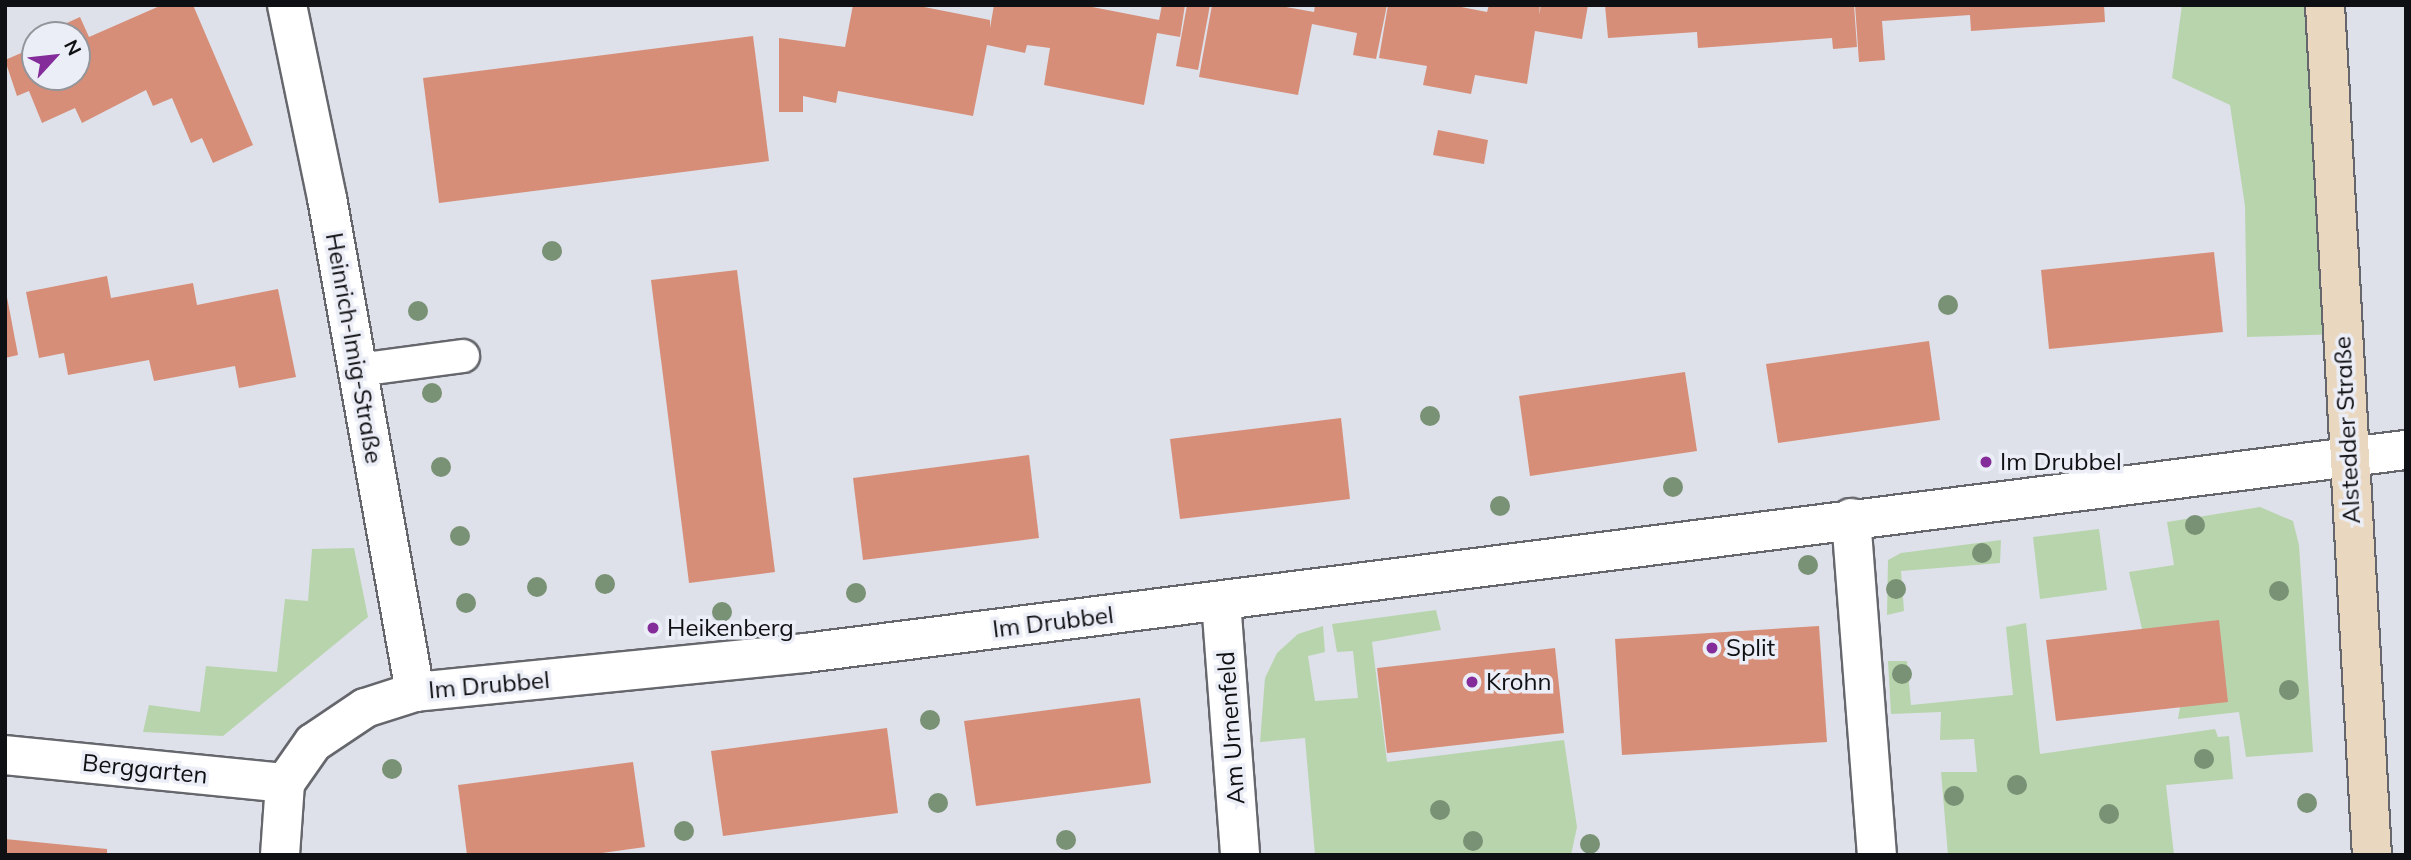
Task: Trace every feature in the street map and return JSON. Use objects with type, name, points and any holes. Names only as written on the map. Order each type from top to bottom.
[{"type":"street","name":"Heinrich-Imig-Straße","points":[[287,5],[358,370],[415,692]]},
{"type":"street","name":"Alstedder Straße","points":[[2325,5],[2372,855]]},
{"type":"street","name":"Im Drubbel","points":[[285,783],[313,743],[365,708],[415,692],[805,653],[1851,518],[2406,450]]},
{"type":"street","points":[[1851,518],[1877,855]]},
{"type":"street","name":"Am Urnenfeld","points":[[1222,601],[1240,855]]},
{"type":"street","name":"Berggarten","points":[[5,755],[285,783]]},
{"type":"street","points":[[280,855],[285,783]]},
{"type":"lane","points":[[358,370],[463,356]]},
{"type":"green space","points":[[2182,5],[2325,5],[2342,334],[2247,337],[2245,206],[2230,105],[2172,78]]},
{"type":"green space","points":[[2260,507],[2293,521],[2299,545],[2313,752],[2246,757],[2239,712],[2178,719],[2180,707],[2142,629],[2129,572],[2174,565],[2167,522]]},
{"type":"green space","points":[[2099,529],[2107,590],[2040,599],[2033,537]]},
{"type":"green space","points":[[2001,540],[2000,563],[1901,571],[1904,611],[1887,615],[1888,560],[1901,553]]},
{"type":"green space","points":[[354,548],[368,617],[223,736],[143,732],[149,705],[200,712],[206,666],[277,672],[285,599],[308,601],[312,549]]},
{"type":"green space","points":[[1436,610],[1441,630],[1372,642],[1387,762],[1564,740],[1577,827],[1571,855],[1315,855],[1305,738],[1260,742],[1265,678],[1277,653],[1298,634],[1323,626],[1325,652],[1308,656],[1315,701],[1358,698],[1353,651],[1337,652],[1332,624]]},
{"type":"green space","points":[[2026,623],[2040,754],[2215,729],[2218,737],[2229,736],[2233,779],[2166,785],[2174,855],[1948,855],[1941,772],[1977,772],[1974,739],[1940,740],[1941,712],[1891,714],[1888,661],[1907,661],[1911,705],[2013,695],[2006,627]]},
{"type":"building","points":[[162,5],[193,5],[253,145],[213,163],[202,138],[191,143],[172,98],[153,106],[146,90],[82,123],[75,108],[42,123],[29,91],[91,91],[91,36]]},
{"type":"building","points":[[853,5],[914,5],[990,20],[990,28],[994,5],[1082,5],[1159,20],[1162,5],[1185,5],[1180,37],[1157,33],[1144,105],[1044,85],[1050,48],[1027,45],[1025,53],[987,45],[973,116],[838,91],[836,103],[803,96],[803,112],[779,112],[779,38],[845,47]]},
{"type":"building","points":[[1187,5],[1210,5],[1198,70],[1176,66]]},
{"type":"building","points":[[1212,5],[1275,5],[1314,12],[1315,5],[1387,5],[1376,59],[1353,55],[1357,33],[1312,24],[1298,95],[1199,77]]},
{"type":"building","points":[[1388,5],[1451,5],[1487,12],[1489,5],[1540,5],[1539,15],[1541,5],[1588,5],[1582,39],[1535,31],[1527,84],[1475,75],[1471,94],[1423,85],[1427,66],[1379,58]]},
{"type":"building","points":[[1605,5],[1854,5],[1857,47],[1833,49],[1832,38],[1698,48],[1697,32],[1608,38]]},
{"type":"building","points":[[1855,5],[2104,5],[2105,22],[1971,31],[1970,15],[1882,21],[1885,60],[1859,62]]},
{"type":"building","points":[[753,36],[769,161],[439,203],[423,78]]},
{"type":"building","points":[[21,53],[21,91],[29,91],[17,96],[5,60]]},
{"type":"building","points":[[1438,130],[1488,140],[1484,164],[1433,155]]},
{"type":"building","points":[[2214,252],[2223,332],[2049,349],[2041,270]]},
{"type":"building","points":[[737,270],[775,572],[689,583],[651,280]]},
{"type":"building","points":[[107,276],[111,298],[193,283],[197,305],[278,289],[296,377],[239,388],[235,366],[154,381],[149,360],[68,375],[64,353],[39,358],[26,292]]},
{"type":"building","points":[[7,297],[18,355],[5,358],[5,298]]},
{"type":"building","points":[[1929,341],[1940,420],[1778,443],[1766,364]]},
{"type":"building","points":[[1685,372],[1697,451],[1530,476],[1519,396]]},
{"type":"building","points":[[1341,418],[1350,499],[1180,519],[1170,439]]},
{"type":"building","points":[[1029,455],[1039,538],[863,560],[853,478]]},
{"type":"building","points":[[2219,620],[2228,702],[2056,721],[2046,640]]},
{"type":"building","points":[[1819,626],[1827,742],[1622,755],[1615,639]]},
{"type":"building","points":[[1555,648],[1564,733],[1387,753],[1377,668]]},
{"type":"building","points":[[1140,698],[1151,783],[976,806],[964,721]]},
{"type":"building","points":[[887,728],[898,813],[723,836],[711,751]]},
{"type":"building","points":[[633,762],[645,847],[588,855],[467,855],[458,785]]},
{"type":"building","points":[[5,839],[107,849],[107,855],[5,855]]},
{"type":"place","name":"Im Drubbel","points":[[1986,462]]},
{"type":"place","name":"Heikenberg","points":[[653,628]]},
{"type":"place","name":"Split","points":[[1712,648]]},
{"type":"place","name":"Krohn","points":[[1472,682]]}]
